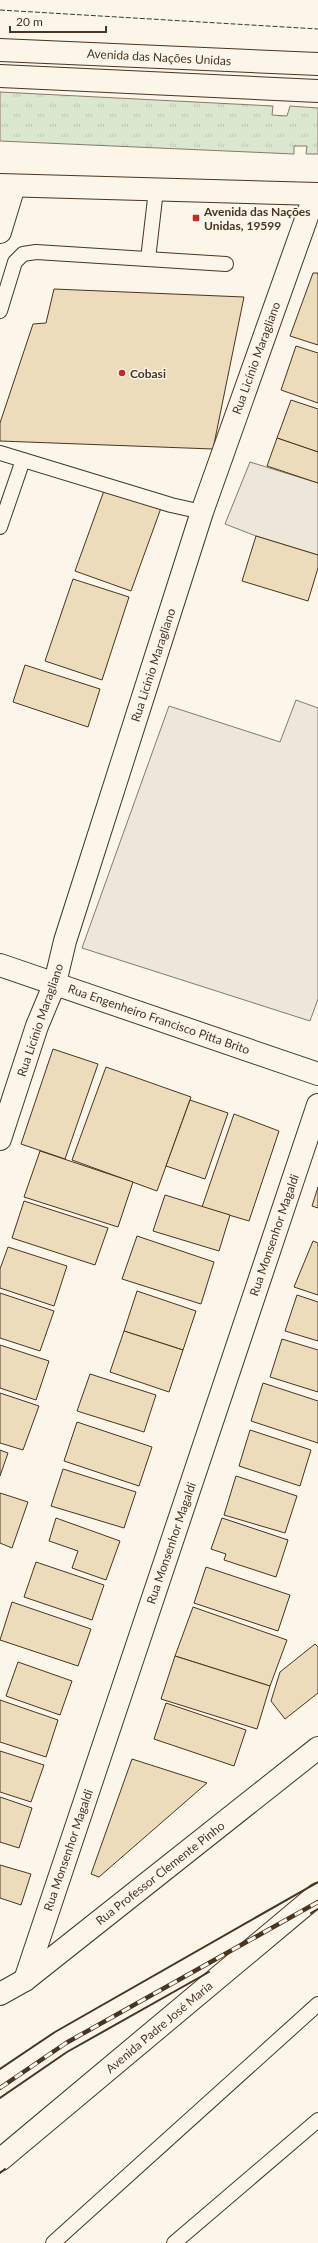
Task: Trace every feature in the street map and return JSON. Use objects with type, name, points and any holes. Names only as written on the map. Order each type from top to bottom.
[{"type":"main road","name":"Avenida das Nações Unidas","points":[[0,50],[318,64]]},
{"type":"main road","points":[[0,76],[318,91]]},
{"type":"main road","points":[[0,232],[7,185],[317,194]]},
{"type":"main road","name":"Rua Licínio Maragliano","points":[[0,1139],[37,1026],[55,983],[65,942],[202,512],[317,194]]},
{"type":"main road","name":"Rua Engenheiro Francisco Pitta Brito","points":[[0,965],[318,1074]]},
{"type":"main road","name":"Rua Monsenhor Magaldi","points":[[25,1980],[318,1105]]},
{"type":"main road","name":"Rua Professor Clemente Pinho","points":[[0,1994],[25,1980],[318,1748]]},
{"type":"main road","name":"Avenida Padre José Maria","points":[[0,2160],[318,1894]]},
{"type":"lane","points":[[148,260],[156,190]]},
{"type":"lane","points":[[0,311],[15,262],[23,254],[36,252],[226,264]]},
{"type":"lane","points":[[0,454],[171,505],[202,512]]},
{"type":"lane","points":[[0,527],[23,460]]},
{"type":"lane","points":[[53,2243],[318,2004]]},
{"type":"lane","points":[[174,2243],[318,2120]]},
{"type":"green space","points":[[0,92],[273,106],[272,115],[287,116],[290,106],[318,108],[318,154],[306,154],[307,146],[294,146],[294,154],[0,141]]},
{"type":"shaded area","points":[[250,462],[318,483],[318,555],[256,536],[225,524]]},
{"type":"shaded area","points":[[296,700],[318,708],[318,999],[310,1021],[82,948],[169,706],[280,742]]},
{"type":"building","points":[[313,273],[318,273],[318,345],[290,336]]},
{"type":"building","name":"Cobasi","points":[[54,289],[244,297],[213,449],[0,441],[0,423],[33,324],[46,323]]},
{"type":"building","points":[[296,346],[318,353],[318,403],[281,390]]},
{"type":"building","points":[[291,400],[318,409],[318,452],[277,438]]},
{"type":"building","points":[[277,438],[318,452],[318,483],[267,466]]},
{"type":"building","points":[[105,488],[161,508],[131,591],[75,571]]},
{"type":"building","points":[[256,536],[318,555],[318,568],[308,601],[242,581]]},
{"type":"building","points":[[73,579],[129,597],[102,680],[45,661]]},
{"type":"building","points":[[25,665],[100,689],[88,727],[13,702]]},
{"type":"building","points":[[53,1049],[98,1064],[65,1159],[21,1144]]},
{"type":"building","points":[[106,1067],[191,1097],[157,1191],[72,1160]]},
{"type":"building","points":[[190,1100],[228,1113],[205,1179],[166,1166]]},
{"type":"building","points":[[234,1114],[279,1131],[249,1221],[202,1207]]},
{"type":"building","points":[[40,1151],[133,1182],[118,1227],[24,1197]]},
{"type":"building","points":[[318,1187],[318,1208],[312,1206]]},
{"type":"building","points":[[165,1195],[230,1215],[219,1251],[153,1231]]},
{"type":"building","points":[[24,1201],[108,1228],[95,1265],[12,1238]]},
{"type":"building","points":[[137,1236],[214,1262],[201,1304],[122,1279]]},
{"type":"building","points":[[313,1241],[318,1243],[318,1295],[294,1287]]},
{"type":"building","points":[[8,1247],[67,1266],[54,1306],[0,1288],[0,1269]]},
{"type":"building","points":[[137,1291],[196,1311],[183,1350],[124,1331]]},
{"type":"building","points":[[0,1293],[54,1311],[40,1351],[0,1338]]},
{"type":"building","points":[[297,1295],[318,1302],[318,1341],[285,1331]]},
{"type":"building","points":[[124,1331],[183,1350],[169,1392],[110,1372]]},
{"type":"building","points":[[282,1339],[318,1350],[318,1392],[270,1377]]},
{"type":"building","points":[[0,1345],[49,1361],[36,1400],[0,1388]]},
{"type":"building","points":[[90,1374],[156,1395],[144,1432],[77,1411]]},
{"type":"building","points":[[263,1383],[318,1401],[318,1443],[251,1421]]},
{"type":"building","points":[[0,1393],[39,1406],[23,1450],[0,1443]]},
{"type":"building","points":[[77,1422],[152,1447],[139,1486],[64,1461]]},
{"type":"building","points":[[250,1430],[311,1450],[300,1486],[239,1466]]},
{"type":"building","points":[[0,1450],[8,1453],[0,1476]]},
{"type":"building","points":[[63,1469],[136,1492],[124,1528],[51,1506]]},
{"type":"building","points":[[236,1476],[297,1496],[285,1533],[224,1515]]},
{"type":"building","points":[[0,1493],[28,1502],[12,1548],[0,1543]]},
{"type":"building","points":[[56,1518],[120,1541],[106,1580],[72,1568],[78,1551],[49,1541]]},
{"type":"building","points":[[222,1518],[288,1540],[276,1577],[224,1560],[226,1554],[211,1549]]},
{"type":"building","points":[[36,1562],[104,1585],[92,1620],[24,1597]]},
{"type":"building","points":[[206,1567],[290,1595],[278,1631],[194,1603]]},
{"type":"building","points":[[12,1602],[91,1629],[78,1666],[0,1640]]},
{"type":"building","points":[[193,1607],[287,1640],[270,1686],[175,1656]]},
{"type":"building","points":[[315,1644],[318,1647],[318,1693],[285,1719],[271,1701],[280,1672]]},
{"type":"building","points":[[175,1656],[270,1686],[257,1729],[161,1699]]},
{"type":"building","points":[[18,1662],[72,1681],[60,1715],[6,1696]]},
{"type":"building","points":[[0,1700],[58,1720],[46,1757],[0,1742]]},
{"type":"building","points":[[166,1703],[246,1730],[234,1766],[154,1739]]},
{"type":"building","points":[[0,1751],[44,1765],[31,1802],[0,1792]]},
{"type":"building","points":[[132,1759],[207,1783],[99,1877],[91,1874]]},
{"type":"building","points":[[0,1797],[32,1808],[19,1848],[0,1842]]},
{"type":"building","points":[[0,1865],[31,1874],[21,1905],[0,1898]]},
{"type":"railway","points":[[0,2088],[66,2043],[318,1902]]},
{"type":"fence","points":[[0,10],[318,29]]},
{"type":"wall","points":[[0,2069],[55,2032],[318,1882]]},
{"type":"wall","points":[[311,1913],[318,1909]]},
{"type":"wall","points":[[0,2098],[67,2052],[209,1972]]},
{"type":"wall","points":[[0,2173],[5,2169]]},
{"type":"place","name":"Avenida das Nações Unidas, 19599","points":[[196,218]]},
{"type":"place","name":"Cobasi","points":[[122,373]]}]
